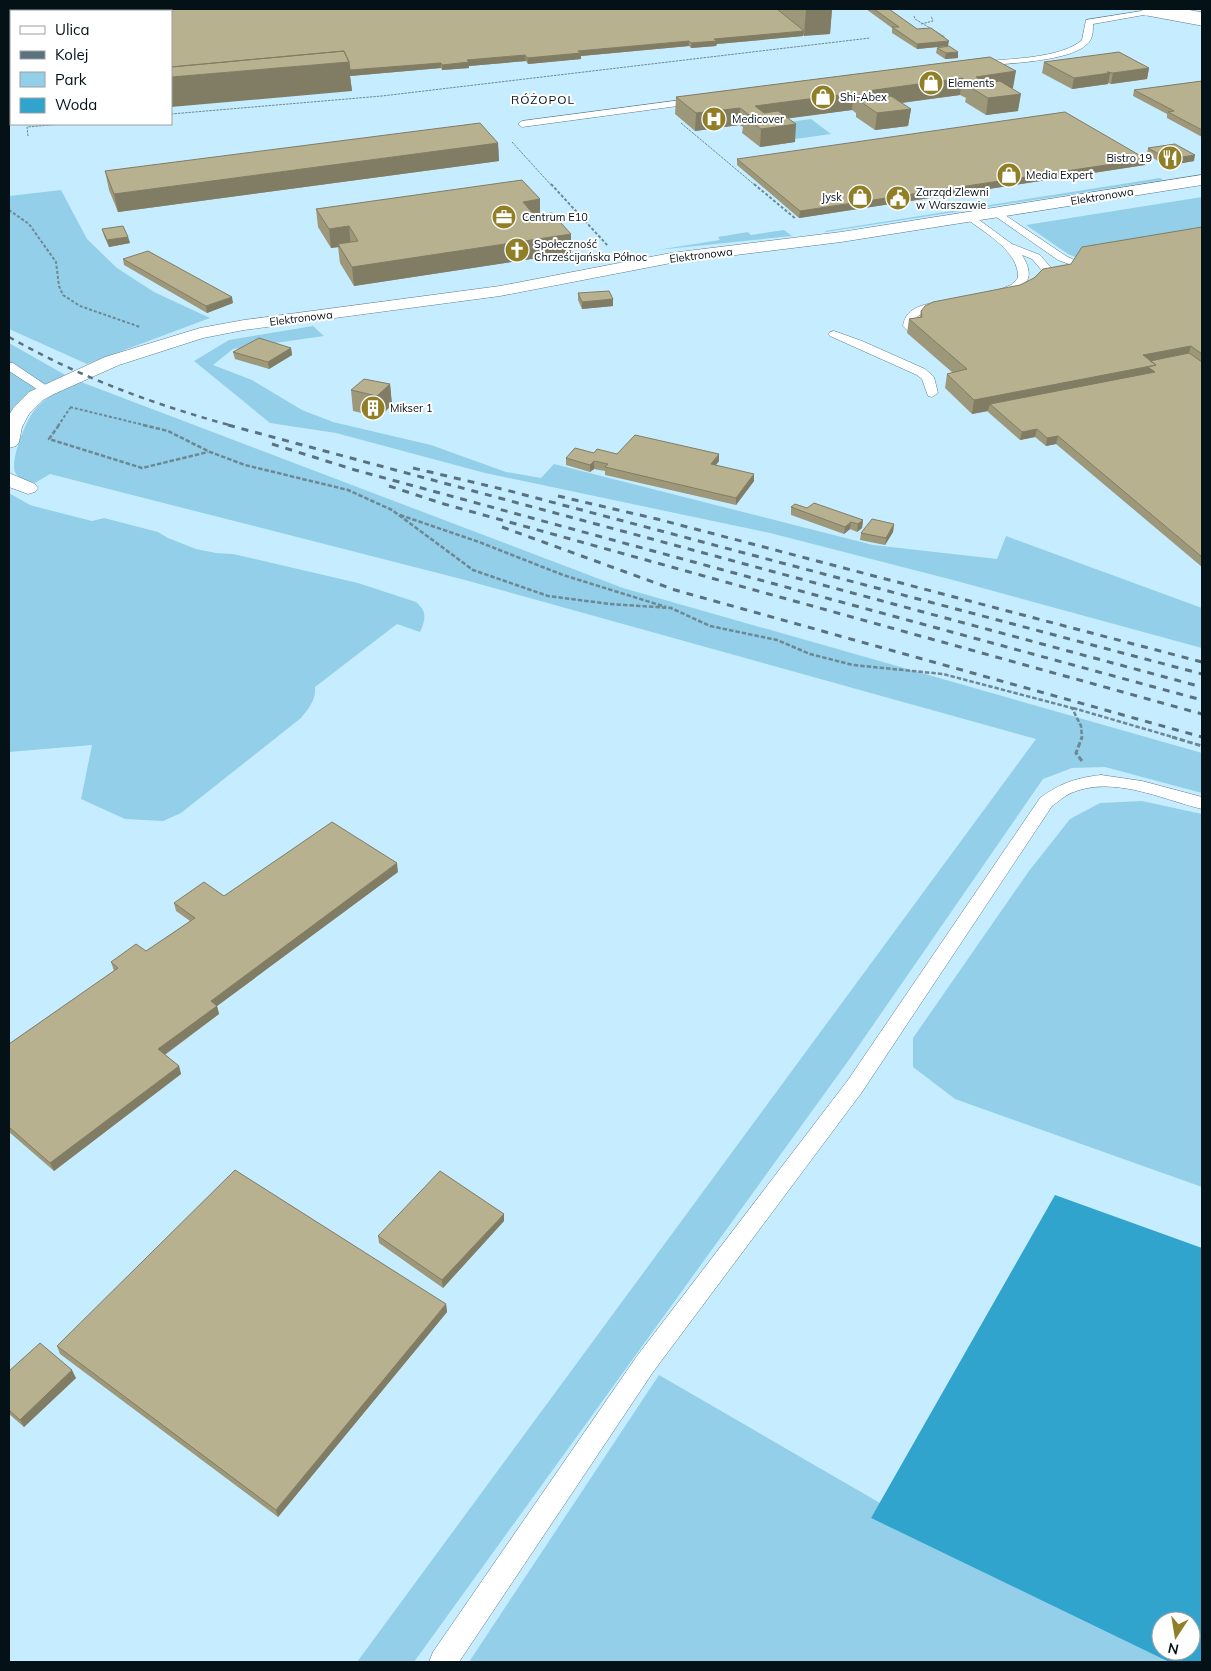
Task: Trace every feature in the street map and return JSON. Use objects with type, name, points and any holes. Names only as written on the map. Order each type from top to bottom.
[{"type":"street","points":[[1148,9],[1202,19]]},
{"type":"street","name":"Elektronowa","points":[[9,442],[12,428],[21,411],[32,400],[47,390],[112,361],[200,333],[244,325],[500,291],[671,258],[841,237],[1202,180]]},
{"type":"lane","points":[[967,66],[1060,54],[1075,50],[1084,44],[1089,36],[1089,22],[1167,9]]},
{"type":"lane","points":[[522,124],[710,99]]},
{"type":"lane","points":[[996,212],[1062,258],[1077,264]]},
{"type":"lane","points":[[971,217],[1007,245],[1021,258],[1025,266],[1024,276],[1014,287],[1002,293],[981,298]]},
{"type":"lane","points":[[1007,245],[1036,257],[1059,284]]},
{"type":"lane","points":[[1025,266],[1045,247]]},
{"type":"lane","points":[[934,350],[909,326],[909,320],[920,308],[955,303]]},
{"type":"lane","points":[[834,334],[921,372],[928,377],[932,393]]},
{"type":"lane","points":[[9,366],[47,390]]},
{"type":"lane","points":[[443,1662],[645,1364],[855,1086],[1046,802],[1066,787],[1094,780],[1114,781],[1202,803]]},
{"type":"path","points":[[914,16],[914,19],[921,24],[945,37]]},
{"type":"path","points":[[921,24],[933,21],[931,16]]},
{"type":"path","points":[[172,114],[382,96],[870,38]]},
{"type":"path","points":[[675,118],[796,220]]},
{"type":"path","points":[[28,136],[27,127],[50,125]]},
{"type":"path","points":[[508,137],[612,251]]},
{"type":"path","points":[[9,210],[29,224],[56,262],[59,286],[63,295],[80,306],[176,340]]},
{"type":"path","points":[[47,390],[71,407],[168,431],[210,452],[245,465],[348,490],[396,513],[563,574],[671,608],[710,626],[777,640],[810,654],[853,665],[943,674],[1072,708],[1202,746]]},
{"type":"path","points":[[71,407],[49,439],[142,468],[210,452]]},
{"type":"path","points":[[396,513],[473,570],[520,587],[548,596],[610,604],[671,608]]},
{"type":"path","points":[[1072,708],[1082,727],[1084,741],[1076,753],[1094,780]]},
{"type":"green space","points":[[811,119],[831,134],[795,139],[775,124]]},
{"type":"green space","points":[[1160,178],[1163,180],[825,231]]},
{"type":"green space","points":[[61,190],[87,239],[117,268],[154,292],[210,318],[87,364],[9,329],[9,196]]},
{"type":"green space","points":[[1202,197],[1202,239],[1078,258],[1068,254],[1026,225]]},
{"type":"green space","points":[[784,230],[792,236],[657,250],[720,240],[718,237],[748,232],[751,235]]},
{"type":"green space","points":[[313,326],[324,336],[233,349],[213,365],[252,380],[302,410],[333,422],[431,445],[506,472],[541,478],[554,464],[873,545],[997,559],[1006,536],[1202,608],[1202,648],[953,580],[770,533],[485,473],[336,433],[270,423],[194,361],[229,340]]},
{"type":"green space","points":[[9,343],[67,376],[13,408],[9,415]]},
{"type":"green space","points":[[81,382],[623,588],[1202,753],[1202,793],[1105,767],[1072,768],[1043,779],[851,1057],[414,1662],[357,1662],[1036,739],[465,580],[50,474],[35,483],[21,478],[15,472],[15,458],[20,438],[33,412],[58,392]]},
{"type":"green space","points":[[9,493],[30,505],[92,521],[104,518],[158,532],[196,549],[233,554],[358,583],[416,602],[424,612],[423,623],[420,632],[397,624],[315,687],[313,700],[301,718],[181,813],[163,821],[125,819],[81,799],[92,745],[9,752]]},
{"type":"green space","points":[[1142,801],[1202,814],[1202,1187],[955,1099],[913,1067],[913,1038],[1029,871],[1070,819],[1100,803]]},
{"type":"green space","points":[[659,1375],[880,1503],[871,1518],[1151,1653],[1151,1661],[1169,1662],[469,1662]]},
{"type":"water","points":[[1055,1195],[1202,1248],[1202,1662],[1167,1661],[1201,1661],[1201,1611],[1151,1611],[1151,1653],[871,1518]]},
{"type":"building","points":[[777,9],[804,31],[714,39],[717,41],[691,43],[689,41],[578,51],[581,53],[527,58],[525,55],[467,60],[469,62],[442,65],[441,63],[350,70],[344,51],[172,67],[172,10],[34,10]]},
{"type":"building","points":[[874,9],[889,9],[917,29],[931,28],[949,41],[917,44],[892,27],[899,27]]},
{"type":"building","points":[[949,46],[958,52],[946,53],[937,48]]},
{"type":"building","points":[[344,51],[349,62],[172,77],[172,67]]},
{"type":"building","points":[[1119,52],[1149,68],[1113,73],[1107,72],[1110,73],[1074,78],[1044,62]]},
{"type":"building","points":[[990,57],[1016,71],[976,77],[987,83],[1000,81],[1021,94],[988,98],[968,86],[973,85],[962,78],[867,91],[877,98],[891,96],[911,109],[877,113],[858,100],[863,100],[854,93],[755,106],[764,113],[778,111],[796,124],[761,129],[743,116],[749,115],[740,108],[696,113],[676,97]]},
{"type":"building","points":[[1202,81],[1202,130],[1168,112],[1174,111],[1134,90]]},
{"type":"building","points":[[1065,112],[1146,159],[800,211],[737,159]]},
{"type":"building","points":[[480,123],[498,143],[114,194],[105,171]]},
{"type":"building","points":[[1175,144],[1195,155],[1168,159],[1148,148]]},
{"type":"building","points":[[522,180],[540,199],[523,202],[535,216],[552,213],[571,234],[352,267],[338,244],[358,241],[349,226],[329,229],[316,209]]},
{"type":"building","points":[[123,226],[128,237],[107,240],[102,229]]},
{"type":"building","points":[[1202,227],[1202,354],[1191,346],[1143,355],[1156,365],[974,400],[947,374],[967,369],[909,319],[922,317],[921,311],[925,306],[933,302],[1020,285],[1034,278],[1043,269],[1071,264],[1082,247]]},
{"type":"building","points":[[148,251],[232,297],[206,306],[123,259]]},
{"type":"building","points":[[609,291],[613,299],[582,302],[578,293]]},
{"type":"building","points":[[259,338],[291,348],[268,362],[233,352]]},
{"type":"building","points":[[1189,353],[1202,362],[1202,557],[1058,436],[1047,438],[1037,429],[1022,432],[990,404],[1155,372],[1148,367],[1156,365],[1150,361]]},
{"type":"building","points":[[364,379],[390,384],[377,396],[351,390]]},
{"type":"building","points":[[635,435],[719,454],[711,464],[754,474],[736,498],[605,467],[608,464],[594,461],[590,465],[566,458],[575,448],[594,453],[597,449],[617,454]]},
{"type":"building","points":[[814,503],[863,520],[858,524],[851,522],[845,527],[791,507],[795,504],[807,508]]},
{"type":"building","points":[[872,519],[894,524],[886,538],[861,533]]},
{"type":"building","points":[[332,822],[397,863],[211,1001],[217,1006],[158,1049],[179,1066],[50,1163],[9,1127],[9,1044],[118,968],[111,962],[136,944],[146,951],[195,918],[174,903],[204,882],[224,896]]},
{"type":"building","points":[[235,1170],[446,1304],[276,1510],[57,1346]]},
{"type":"building","points":[[440,1171],[504,1214],[442,1280],[378,1236]]},
{"type":"building","points":[[40,1343],[72,1370],[20,1420],[9,1410],[9,1371]]},
{"type":"railway","points":[[9,337],[63,365],[118,389],[175,409],[233,426]]},
{"type":"railway","points":[[228,425],[1202,687]]},
{"type":"railway","points":[[272,444],[355,470],[1202,700]]},
{"type":"railway","points":[[413,468],[506,490],[1202,674]]},
{"type":"railway","points":[[389,486],[444,504],[1202,714]]},
{"type":"railway","points":[[558,496],[657,519],[1202,662]]},
{"type":"railway","points":[[502,527],[675,590],[1202,737]]},
{"type":"place","name":"Elements","points":[[931,83]]},
{"type":"place","name":"Shi-Abex","points":[[823,97]]},
{"type":"place","name":"Medicover","points":[[714,119]]},
{"type":"place","name":"Bistro 19","points":[[1170,158]]},
{"type":"place","name":"Media Expert","points":[[1009,175]]},
{"type":"place","name":"Jysk","points":[[860,197]]},
{"type":"place","name":"Zarząd Zlewni w Warszawie","points":[[898,198]]},
{"type":"place","name":"Centrum E10","points":[[504,217]]},
{"type":"place","name":"Społeczność Chrześcijańska Północ","points":[[517,250]]},
{"type":"place","name":"Mikser 1","points":[[373,408]]},
{"type":"district","name":"RÓŻOPOL","points":[[543,100]]}]
